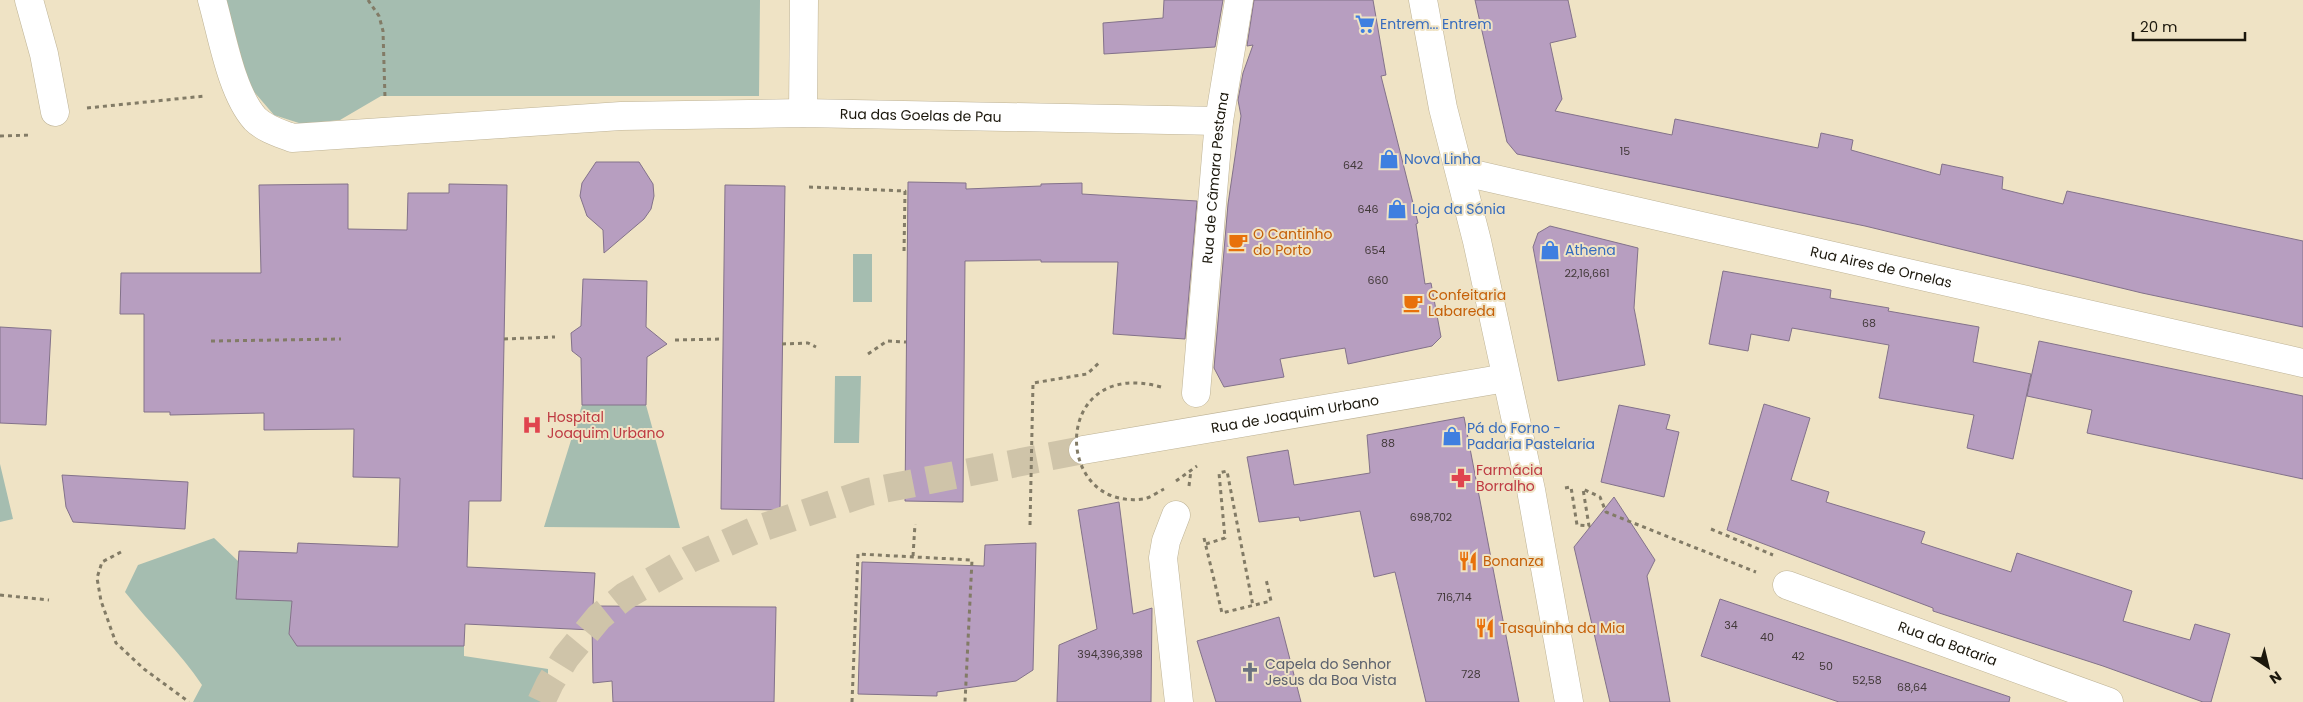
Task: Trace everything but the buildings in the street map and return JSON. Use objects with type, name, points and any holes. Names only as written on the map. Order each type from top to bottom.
[{"type":"street","points":[[29,0],[44,54],[55,112]]},
{"type":"street","name":"Rua das Goelas de Pau","points":[[212,0],[238,93],[256,120],[272,130],[292,138],[621,116],[803,113],[1219,121]]},
{"type":"street","points":[[803,113],[804,0]]},
{"type":"street","name":"Rua de Câmara Pestana","points":[[1196,393],[1219,121],[1238,0]]},
{"type":"street","points":[[1423,0],[1443,108],[1460,171],[1531,490],[1569,702]]},
{"type":"street","name":"Rua Aires de Ornelas","points":[[1460,171],[2303,362]]},
{"type":"street","name":"Rua de Joaquim Urbano","points":[[1084,450],[1506,378]]},
{"type":"street","points":[[1176,514],[1166,540],[1163,558],[1179,702]]},
{"type":"street","name":"Rua da Bataria","points":[[1787,585],[2109,702]]},
{"type":"path","points":[[368,0],[379,16],[383,31],[386,131]]},
{"type":"path","points":[[55,112],[238,93]]},
{"type":"path","points":[[0,136],[27,136]]},
{"type":"path","points":[[810,188],[905,192],[904,252]]},
{"type":"path","points":[[504,339],[555,337]]},
{"type":"path","points":[[211,341],[341,339]]},
{"type":"path","points":[[675,340],[723,339]]},
{"type":"path","points":[[868,354],[887,341],[906,342]]},
{"type":"path","points":[[782,344],[808,343],[816,347]]},
{"type":"path","points":[[1030,525],[1033,383],[1087,374],[1101,361]]},
{"type":"path","points":[[1161,387],[1141,381],[1121,382],[1102,390],[1088,404],[1081,416],[1078,422],[1075,442],[1079,462],[1090,480],[1106,492],[1125,499],[1145,499],[1164,489]]},
{"type":"path","points":[[1206,544],[1225,538],[1219,473],[1227,471],[1254,606]]},
{"type":"path","points":[[1571,487],[1577,525],[1589,526],[1583,489],[1600,497],[1606,512],[1754,571]]},
{"type":"path","points":[[913,556],[915,524]]},
{"type":"path","points":[[1207,550],[1222,613],[1271,601],[1266,580]]},
{"type":"path","points":[[121,552],[102,562],[97,578],[101,601],[116,643],[144,669],[189,702]]},
{"type":"path","points":[[852,702],[858,554],[972,560],[965,702]]},
{"type":"path","points":[[0,595],[49,600]]},
{"type":"green space","points":[[226,0],[760,0],[759,96],[381,96],[340,120],[302,124],[274,115],[249,86]]},
{"type":"green space","points":[[853,254],[872,254],[872,302],[853,302]]},
{"type":"green space","points":[[835,376],[861,376],[859,443],[834,443]]},
{"type":"green space","points":[[582,405],[646,405],[680,528],[544,527]]},
{"type":"green space","points":[[0,464],[13,519],[0,522]]},
{"type":"green space","points":[[214,538],[238,561],[236,599],[296,561],[289,634],[297,646],[464,646],[464,656],[548,669],[548,702],[193,702],[202,685],[125,592],[138,565]]},
{"type":"tunnel","points":[[541,702],[566,657],[599,617],[625,596],[690,559],[758,529],[868,492],[1083,450]]},
{"type":"place","name":"Entrem... Entrem","points":[[1365,24]]},
{"type":"place","name":"Nova Linha","points":[[1389,159]]},
{"type":"place","name":"Loja da Sónia","points":[[1397,209]]},
{"type":"place","name":"O Cantinho do Porto","points":[[1238,242]]},
{"type":"place","name":"Athena","points":[[1550,250]]},
{"type":"place","name":"Confeitaria Labareda","points":[[1413,303]]},
{"type":"place","name":"Hospital Joaquim Urbano","points":[[532,425]]},
{"type":"place","name":"Pá do Forno - Padaria Pastelaria","points":[[1452,436]]},
{"type":"place","name":"Farmácia Borralho","points":[[1461,478]]},
{"type":"place","name":"Bonanza","points":[[1468,561]]},
{"type":"place","name":"Tasquinha da Mia","points":[[1485,628]]},
{"type":"place","name":"Capela do Senhor Jesus da Boa Vista","points":[[1250,672]]}]
